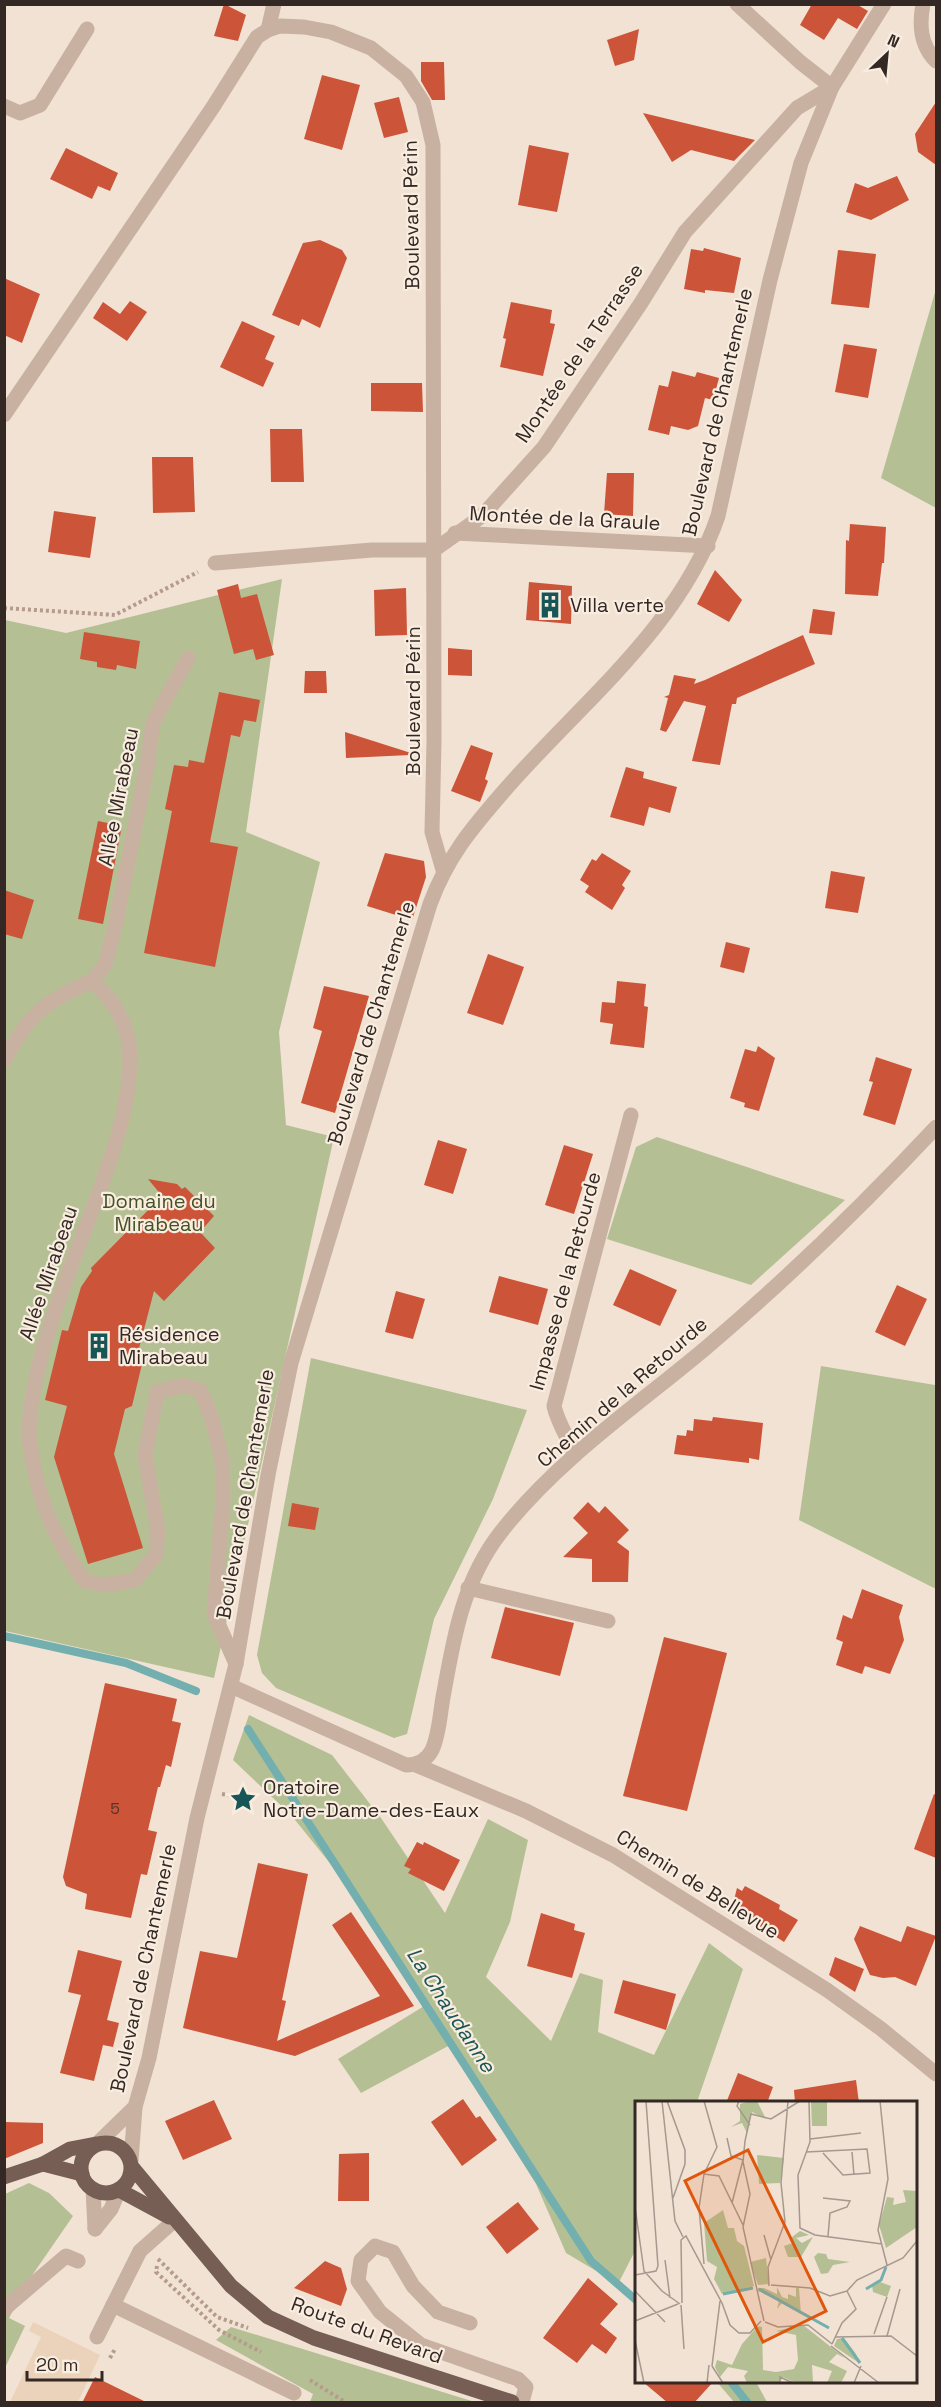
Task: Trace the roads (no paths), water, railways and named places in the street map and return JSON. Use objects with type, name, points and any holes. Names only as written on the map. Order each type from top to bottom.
[{"type":"main road","points":[[4,2177],[43,2164],[70,2149],[106,2142],[122,2147],[132,2164],[129,2180],[118,2190],[110,2193],[93,2189],[82,2174],[43,2164]]},
{"type":"main road","points":[[82,2174],[83,2157],[97,2144]]},
{"type":"main road","name":"Route du Revard","points":[[132,2164],[175,2220],[231,2286],[268,2317],[314,2338],[512,2403]]},
{"type":"main road","name":"Route du Revard","points":[[118,2190],[175,2220]]},
{"type":"street","points":[[4,415],[213,107],[257,37],[268,30],[274,4]]},
{"type":"street","points":[[737,4],[832,87]]},
{"type":"street","name":"Boulevard de Chantemerle","points":[[97,2144],[135,2107],[149,2058],[197,1818],[236,1664],[268,1475],[291,1363],[365,1111],[430,904],[443,870],[468,833],[522,770],[621,669],[654,629],[708,546],[718,516],[786,214],[801,163],[832,87],[884,4]]},
{"type":"street","points":[[923,4],[919,27],[930,54],[936,61]]},
{"type":"street","name":"Boulevard Périn","points":[[268,30],[280,26],[303,27],[330,32],[371,48],[406,76],[423,102],[433,145],[432,832],[443,870]]},
{"type":"street","points":[[4,106],[20,113],[40,105],[87,28]]},
{"type":"street","name":"Montée de la Terrasse","points":[[434,550],[482,516],[544,447],[641,303],[685,231],[796,108],[832,87]]},
{"type":"street","name":"Montée de la Graule","points":[[455,533],[708,546]]},
{"type":"street","points":[[214,563],[372,550],[434,550]]},
{"type":"street","name":"Allée Mirabeau","points":[[188,658],[153,723],[147,767],[115,927],[105,965],[92,981],[107,994],[122,1018],[130,1055],[124,1103],[113,1152],[70,1270],[34,1379],[28,1432],[38,1492],[61,1546],[84,1581],[105,1585],[135,1580],[156,1556],[158,1531],[145,1455],[157,1392],[184,1385],[201,1391],[212,1419],[222,1460],[223,1498],[214,1614],[236,1664]]},
{"type":"street","points":[[4,1061],[16,1038],[38,1012],[58,995],[92,981]]},
{"type":"street","name":"Impasse de la Retourde","points":[[575,1455],[566,1431],[558,1423],[554,1406],[631,1114]]},
{"type":"street","name":"Chemin de la Retourde","points":[[416,1765],[433,1748],[456,1625],[468,1588],[502,1531],[575,1455],[749,1312],[866,1202],[936,1127]]},
{"type":"street","points":[[566,1431],[588,1445]]},
{"type":"street","points":[[468,1588],[608,1621]]},
{"type":"street","points":[[231,1686],[392,1759],[410,1758],[421,1751],[437,1731]]},
{"type":"street","name":"Chemin de Bellevue","points":[[392,1759],[406,1765],[416,1765],[525,1811],[613,1855],[827,1990],[936,2074]]},
{"type":"street","points":[[132,2164],[135,2107]]},
{"type":"street","points":[[93,2189],[95,2229],[111,2209],[118,2190]]},
{"type":"street","points":[[97,2337],[140,2251],[175,2220]]},
{"type":"street","points":[[470,2323],[438,2312],[413,2286],[393,2252],[375,2246],[361,2260],[358,2281],[380,2312],[421,2345],[518,2379],[526,2387],[522,2403]]},
{"type":"street","points":[[4,2309],[66,2256],[78,2261]]},
{"type":"street","points":[[113,2305],[294,2393]]},
{"type":"waterway","name":"La Chaudanne","points":[[4,1636],[126,1663],[196,1691]]},
{"type":"waterway","name":"La Chaudanne","points":[[248,1729],[591,2261],[635,2299]]},
{"type":"waterway","name":"La Chaudanne","points":[[732,2383],[747,2402]]},
{"type":"place","name":"Villa verte","points":[[550,605]]},
{"type":"place","name":"Résidence Mirabeau","points":[[99,1346]]},
{"type":"place","name":"Oratoire Notre-Dame-des-Eaux","points":[[243,1799]]},
{"type":"park label","name":"Domaine du Mirabeau","points":[[159,1212]]}]
